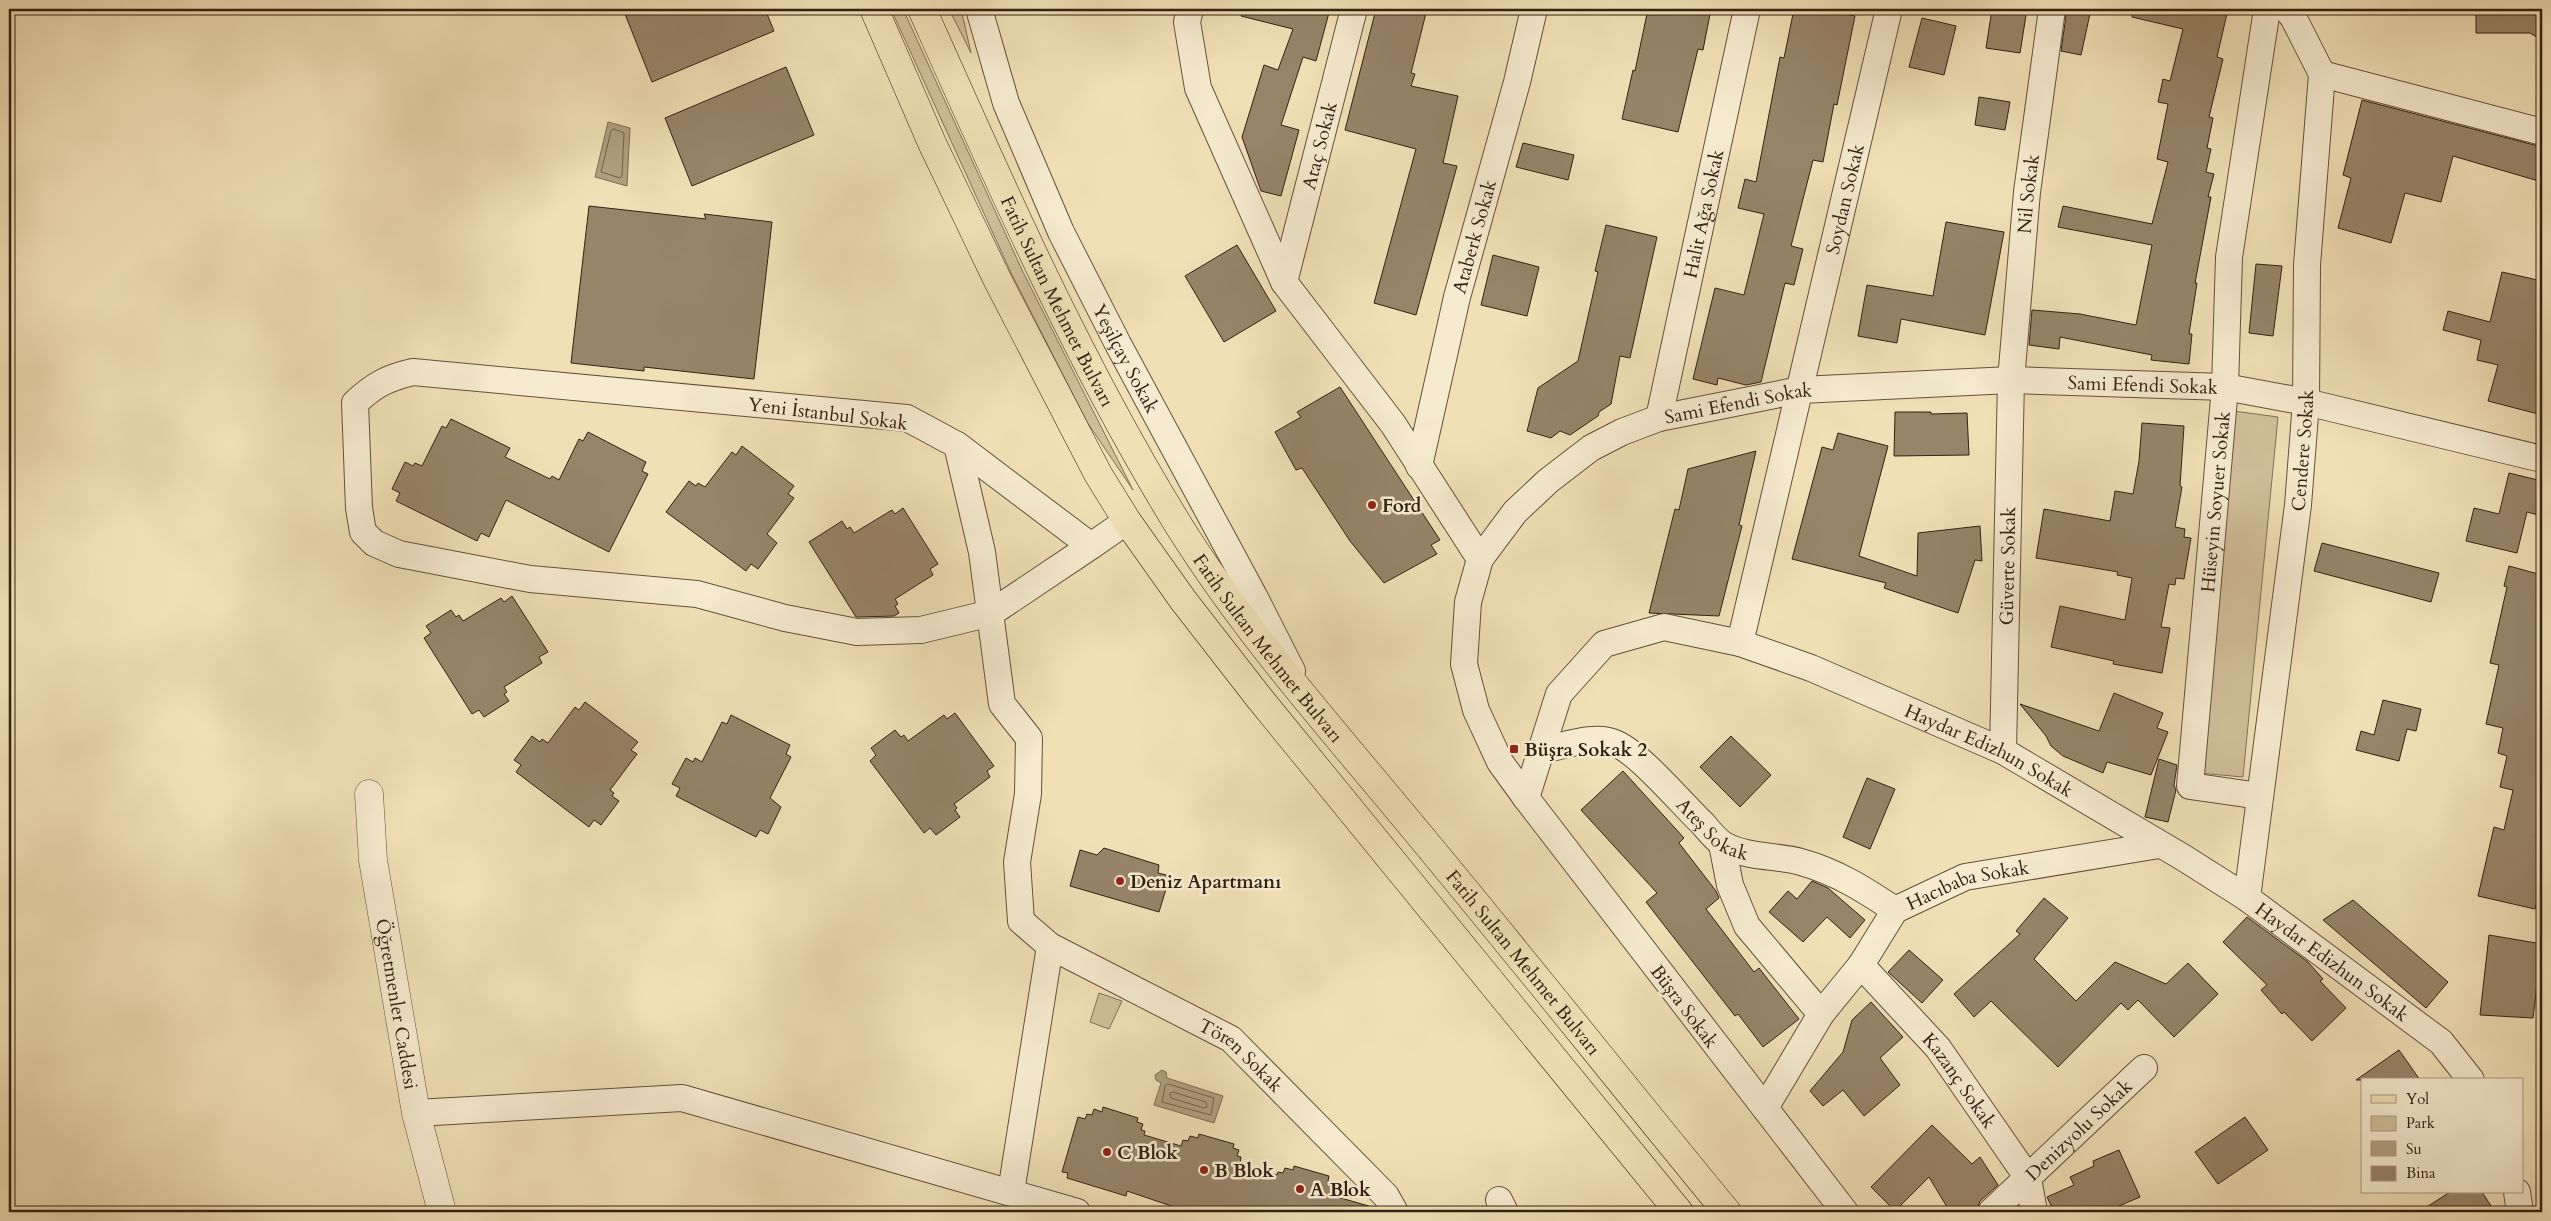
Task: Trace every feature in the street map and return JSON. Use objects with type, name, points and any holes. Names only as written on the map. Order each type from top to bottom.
[{"type":"main road","name":"Fatih Sultan Mehmet Bulvarı","points":[[874,9],[932,143],[997,279],[1098,474],[1127,521],[1183,600],[1260,699],[1679,1212]]},
{"type":"main road","name":"Fatih Sultan Mehmet Bulvarı","points":[[922,9],[1020,226],[1094,376],[1179,526],[1229,600],[1303,694],[1727,1212]]},
{"type":"street","name":"Yeşilçay Sokak","points":[[979,9],[1006,103],[1061,232],[1118,344],[1255,598],[1303,694]]},
{"type":"street","points":[[1190,9],[1187,22],[1198,88],[1284,282],[1393,424],[1480,559]]},
{"type":"street","name":"Ataç Sokak","points":[[1284,282],[1354,9]]},
{"type":"street","name":"Ataberk Sokak","points":[[1419,466],[1457,297],[1517,82],[1534,9]]},
{"type":"street","name":"Halit Ağa Sokak","points":[[1659,418],[1747,9]]},
{"type":"street","name":"Soydan Sokak","points":[[1740,643],[1889,9]]},
{"type":"street","name":"Nil Sokak","points":[[2011,380],[2027,192],[2052,9]]},
{"type":"street","name":"Hüseyin Soyuer Sokak","points":[[2260,796],[2190,786],[2225,387],[2229,257],[2266,9]]},
{"type":"street","points":[[2286,9],[2293,18],[2322,74],[2542,132]]},
{"type":"street","name":"Cendere Sokak","points":[[2247,898],[2298,505],[2306,402],[2307,265],[2322,74]]},
{"type":"street","name":"Yeni İstanbul Sokak","points":[[991,613],[921,630],[857,632],[785,618],[697,594],[530,578],[399,554],[374,543],[363,532],[359,508],[355,403],[373,386],[394,376],[413,372],[907,418],[957,445],[1091,546]]},
{"type":"street","name":"Sami Efendi Sokak","points":[[1526,798],[1500,762],[1476,710],[1464,664],[1468,602],[1480,559],[1515,512],[1548,481],[1591,448],[1622,432],[1659,418],[1800,390],[2011,380],[2225,387],[2306,402],[2542,459]]},
{"type":"street","name":"Güverte Sokak","points":[[2003,751],[2011,380]]},
{"type":"street","points":[[957,445],[982,552],[1002,704],[1029,738],[1028,794],[1017,862],[1021,921],[1050,946],[1011,1192]]},
{"type":"street","points":[[991,613],[1127,521]]},
{"type":"street","name":"Haydar Edizhun Sokak","points":[[1526,798],[1543,750],[1559,694],[1604,644],[1664,627],[1740,643],[1811,668],[2003,751],[2159,845],[2184,858],[2247,898],[2441,1042],[2469,1078]]},
{"type":"street","name":"Ateş Sokak","points":[[1543,750],[1578,742],[1602,740],[1617,744],[1638,760],[1722,844],[1741,853],[1768,855],[1819,867],[1855,883],[1895,910]]},
{"type":"street","name":"Öğretmenler Caddesi","points":[[369,794],[373,860],[416,1112],[442,1212]]},
{"type":"street","name":"Büşra Sokak","points":[[1526,798],[1845,1212]]},
{"type":"street","points":[[1722,844],[1730,885],[1747,926],[1821,1014]]},
{"type":"street","name":"Hacıbaba Sokak","points":[[1765,1108],[1821,1014],[1861,965],[1895,910],[1965,877],[2159,845]]},
{"type":"street","name":"Tören Sokak","points":[[1050,946],[1231,1039],[1386,1196],[1395,1212]]},
{"type":"street","name":"Kazanç Sokak","points":[[1861,965],[1938,1048],[2028,1178],[2034,1212]]},
{"type":"street","name":"Denizyolu Sokak","points":[[1991,1212],[2144,1068]]},
{"type":"street","points":[[416,1112],[682,1098],[1077,1212]]},
{"type":"street","points":[[2517,1194],[2520,1212]]},
{"type":"green space","points":[[891,9],[903,9],[1022,270],[1133,490],[1087,422],[1012,275]]},
{"type":"green space","points":[[949,9],[961,9],[971,53]]},
{"type":"green space","points":[[2234,411],[2278,417],[2243,777],[2199,773]]},
{"type":"green space","points":[[1099,993],[1122,1001],[1109,1029],[1090,1022]]},
{"type":"water","points":[[608,122],[630,128],[627,186],[595,177]]},
{"type":"water","points":[[1162,1070],[1166,1072],[1167,1078],[1223,1096],[1214,1123],[1154,1105],[1161,1083],[1156,1080],[1155,1075]]},
{"type":"building","points":[[637,9],[765,9],[774,31],[652,82],[625,14]]},
{"type":"building","points":[[1242,9],[1330,9],[1316,61],[1303,57],[1281,125],[1299,130],[1281,196],[1261,191],[1242,137],[1264,65],[1278,70],[1293,29],[1241,16]]},
{"type":"building","points":[[1376,9],[1427,9],[1411,73],[1415,74],[1411,86],[1458,96],[1443,163],[1457,166],[1416,315],[1374,303],[1416,149],[1345,130]]},
{"type":"building","points":[[1648,9],[1711,9],[1703,50],[1698,49],[1678,132],[1622,119],[1633,70],[1635,71]]},
{"type":"building","points":[[1794,9],[1821,9],[1855,16],[1837,105],[1834,104],[1823,162],[1813,160],[1791,246],[1803,249],[1794,285],[1785,283],[1761,382],[1746,385],[1718,378],[1717,385],[1693,379],[1715,288],[1744,295],[1764,214],[1738,208],[1745,179],[1756,182],[1780,57],[1784,58]]},
{"type":"building","points":[[1992,9],[2027,9],[2020,53],[1986,48]]},
{"type":"building","points":[[2067,9],[2091,9],[2081,55],[2061,51]]},
{"type":"building","points":[[2133,9],[2228,9],[2217,57],[2223,59],[2209,117],[2213,118],[2207,148],[2211,149],[2206,172],[2214,174],[2208,197],[2211,197],[2195,283],[2197,283],[2189,334],[2192,334],[2189,364],[2151,360],[2152,355],[2060,337],[2059,349],[2029,345],[2032,310],[2080,314],[2136,325],[2152,245],[2058,227],[2063,206],[2152,224],[2168,162],[2157,159],[2168,104],[2158,102],[2163,79],[2170,81],[2183,29],[2132,17]]},
{"type":"building","points":[[2476,9],[2542,9],[2542,40],[2530,33],[2476,33]]},
{"type":"building","points":[[1922,18],[1956,26],[1944,75],[1909,67]]},
{"type":"building","points":[[786,67],[814,135],[692,186],[665,118]]},
{"type":"building","points":[[1979,97],[2010,102],[2005,130],[1975,125]]},
{"type":"building","points":[[2362,100],[2542,147],[2542,182],[2453,156],[2441,202],[2405,193],[2391,243],[2338,228],[2351,178],[2343,175]]},
{"type":"building","points":[[1523,143],[1574,155],[1568,180],[1516,167]]},
{"type":"building","points":[[589,206],[706,219],[704,214],[772,222],[754,379],[644,367],[644,371],[571,363]]},
{"type":"building","points":[[1946,222],[2004,232],[1985,335],[1901,319],[1897,343],[1858,336],[1867,285],[1933,296]]},
{"type":"building","points":[[1606,225],[1657,237],[1630,358],[1620,356],[1611,404],[1599,412],[1598,416],[1570,435],[1560,431],[1551,438],[1527,431],[1538,388],[1578,361],[1598,272],[1595,271]]},
{"type":"building","points":[[1237,245],[1276,311],[1224,342],[1185,276]]},
{"type":"building","points":[[1493,255],[1539,267],[1527,316],[1481,305]]},
{"type":"building","points":[[2256,264],[2282,266],[2273,336],[2249,333]]},
{"type":"building","points":[[2502,272],[2542,281],[2542,415],[2488,401],[2498,365],[2477,360],[2481,340],[2443,330],[2448,311],[2490,322]]},
{"type":"building","name":"Ford","points":[[1340,387],[1440,540],[1431,545],[1437,554],[1384,583],[1350,541],[1302,468],[1296,470],[1275,432],[1301,417],[1297,412]]},
{"type":"building","points":[[1895,412],[1967,413],[1969,455],[1894,456]]},
{"type":"building","points":[[451,419],[510,448],[505,457],[550,479],[552,476],[559,480],[579,439],[583,441],[588,432],[646,462],[642,471],[648,474],[609,552],[506,500],[489,537],[481,533],[477,541],[396,501],[400,493],[392,489],[405,462],[413,466],[415,463],[422,466],[442,426],[446,428]]},
{"type":"building","points":[[2142,423],[2184,426],[2180,486],[2182,487],[2175,527],[2185,529],[2184,537],[2191,538],[2184,579],[2176,578],[2175,585],[2169,584],[2161,627],[2170,628],[2162,673],[2113,664],[2114,661],[2051,647],[2060,606],[2125,620],[2132,578],[2117,575],[2118,572],[2036,558],[2044,509],[2110,521],[2115,491],[2133,494],[2139,461]]},
{"type":"building","points":[[1838,433],[1888,446],[1859,556],[1917,576],[1918,533],[1980,526],[1982,561],[1975,560],[1958,613],[1884,588],[1886,583],[1792,559],[1822,447],[1833,450]]},
{"type":"building","points":[[742,446],[794,486],[788,494],[794,498],[767,534],[777,543],[758,569],[751,564],[746,571],[666,512],[689,481],[696,486],[698,483],[705,487],[732,452],[736,455]]},
{"type":"building","points":[[1756,451],[1739,525],[1742,526],[1719,616],[1649,613],[1675,509],[1679,510],[1688,469]]},
{"type":"building","points":[[2509,473],[2542,481],[2542,516],[2527,512],[2517,553],[2466,541],[2474,508],[2499,514]]},
{"type":"building","points":[[903,508],[938,564],[930,569],[933,575],[895,599],[898,604],[895,606],[899,613],[894,616],[856,617],[809,542],[842,521],[847,529],[850,527],[854,533],[892,510],[895,514]]},
{"type":"building","points":[[2322,543],[2439,573],[2431,602],[2314,571]]},
{"type":"building","points":[[2509,566],[2542,575],[2542,808],[2536,837],[2542,838],[2537,863],[2542,864],[2542,879],[2535,909],[2478,896],[2494,827],[2504,830],[2513,790],[2500,787],[2507,756],[2498,753],[2503,728],[2486,724],[2499,665],[2490,663],[2507,587],[2504,586]]},
{"type":"building","points":[[512,596],[548,652],[539,657],[542,663],[504,687],[507,692],[504,694],[509,701],[484,717],[479,710],[472,714],[424,638],[431,633],[426,626],[451,610],[456,617],[459,615],[463,621],[501,598],[504,602]]},
{"type":"building","points":[[2114,693],[2163,713],[2157,728],[2168,732],[2151,775],[2107,762],[2103,773],[2063,756],[2051,746],[2046,736],[2020,704],[2099,731]]},
{"type":"building","points":[[2383,700],[2421,709],[2416,731],[2407,729],[2399,761],[2356,750],[2361,731],[2374,735]]},
{"type":"building","points":[[585,702],[638,742],[631,750],[637,754],[610,790],[614,793],[612,796],[619,801],[601,825],[594,820],[589,827],[516,772],[521,765],[514,760],[532,736],[540,742],[542,739],[548,743],[575,707],[579,710]]},
{"type":"building","points":[[955,713],[994,766],[987,771],[990,777],[954,804],[957,808],[955,810],[960,817],[936,835],[930,828],[924,833],[870,761],[876,755],[871,748],[895,730],[901,737],[904,735],[908,741],[944,715],[947,719]]},
{"type":"building","points":[[731,715],[790,745],[786,754],[791,757],[770,798],[781,807],[768,834],[760,830],[756,837],[676,796],[680,788],[672,784],[686,758],[693,762],[695,758],[702,762],[722,722],[727,724]]},
{"type":"building","points":[[1731,736],[1771,775],[1740,807],[1700,767]]},
{"type":"building","points":[[2159,759],[2177,765],[2174,785],[2176,790],[2168,822],[2145,817]]},
{"type":"building","points":[[1623,771],[1684,838],[1679,843],[1716,891],[1719,898],[1706,909],[1754,972],[1759,968],[1799,1019],[1763,1047],[1738,1014],[1735,1016],[1646,902],[1657,893],[1581,810]]},
{"type":"building","points":[[1867,778],[1895,789],[1870,849],[1843,837]]},
{"type":"building","name":"Deniz Apartmanı","points":[[1104,848],[1159,865],[1158,873],[1170,876],[1159,912],[1070,886],[1080,850],[1097,855]]},
{"type":"building","points":[[1812,881],[1828,888],[1865,920],[1850,938],[1827,917],[1803,942],[1769,912],[1788,891],[1797,899]]},
{"type":"building","points":[[2044,898],[2068,918],[2034,959],[2076,1001],[2115,962],[2166,984],[2188,963],[2218,994],[2174,1037],[2138,1000],[2128,1010],[2121,1003],[2058,1067],[1991,1001],[1974,1017],[1954,994],[2020,934],[2016,931]]},
{"type":"building","points":[[2353,900],[2448,982],[2426,1008],[2323,920]]},
{"type":"building","points":[[2247,917],[2308,962],[2323,979],[2320,981],[2346,1008],[2312,1041],[2284,1012],[2282,1014],[2261,990],[2267,985],[2223,942]]},
{"type":"building","points":[[2489,935],[2542,944],[2533,1018],[2480,1015]]},
{"type":"building","points":[[1909,950],[1943,980],[1922,1003],[1888,972]]},
{"type":"building","points":[[1871,1002],[1903,1037],[1880,1058],[1900,1085],[1864,1116],[1843,1090],[1823,1106],[1810,1091],[1843,1052],[1852,1020]]},
{"type":"building","points":[[2399,1050],[2419,1078],[2361,1078],[2361,1080],[2356,1080]]},
{"type":"building","points":[[1103,1107],[1138,1118],[1137,1122],[1143,1124],[1141,1130],[1145,1131],[1144,1135],[1181,1146],[1183,1140],[1188,1141],[1190,1136],[1198,1138],[1199,1134],[1234,1144],[1233,1148],[1239,1150],[1237,1156],[1241,1157],[1240,1164],[1277,1175],[1278,1172],[1283,1173],[1285,1168],[1293,1170],[1294,1166],[1329,1176],[1328,1181],[1334,1183],[1332,1188],[1337,1190],[1334,1196],[1372,1207],[1372,1212],[1189,1212],[1127,1191],[1126,1196],[1067,1178],[1068,1173],[1062,1172],[1078,1117],[1085,1119],[1087,1114],[1092,1115],[1094,1109],[1102,1112]]},
{"type":"building","points":[[2245,1117],[2268,1150],[2218,1184],[2195,1152]]},
{"type":"building","points":[[1932,1125],[1972,1164],[1980,1157],[1998,1185],[1980,1201],[1976,1212],[1950,1212],[1929,1177],[1895,1211],[1871,1187]]},
{"type":"building","points":[[2119,1150],[2140,1197],[2105,1212],[2054,1212],[2047,1197],[2074,1185],[2070,1177],[2094,1166],[2093,1161]]},
{"type":"building","points":[[2447,1194],[2483,1194],[2495,1212],[2419,1212]]},
{"type":"place","name":"Ford","points":[[1372,505]]},
{"type":"place","name":"Büşra Sokak 2","points":[[1514,749]]},
{"type":"place","name":"Deniz Apartmanı","points":[[1120,881]]},
{"type":"place","name":"C Blok","points":[[1107,1152]]},
{"type":"place","name":"B Blok","points":[[1204,1170]]},
{"type":"place","name":"A Blok","points":[[1300,1189]]}]
